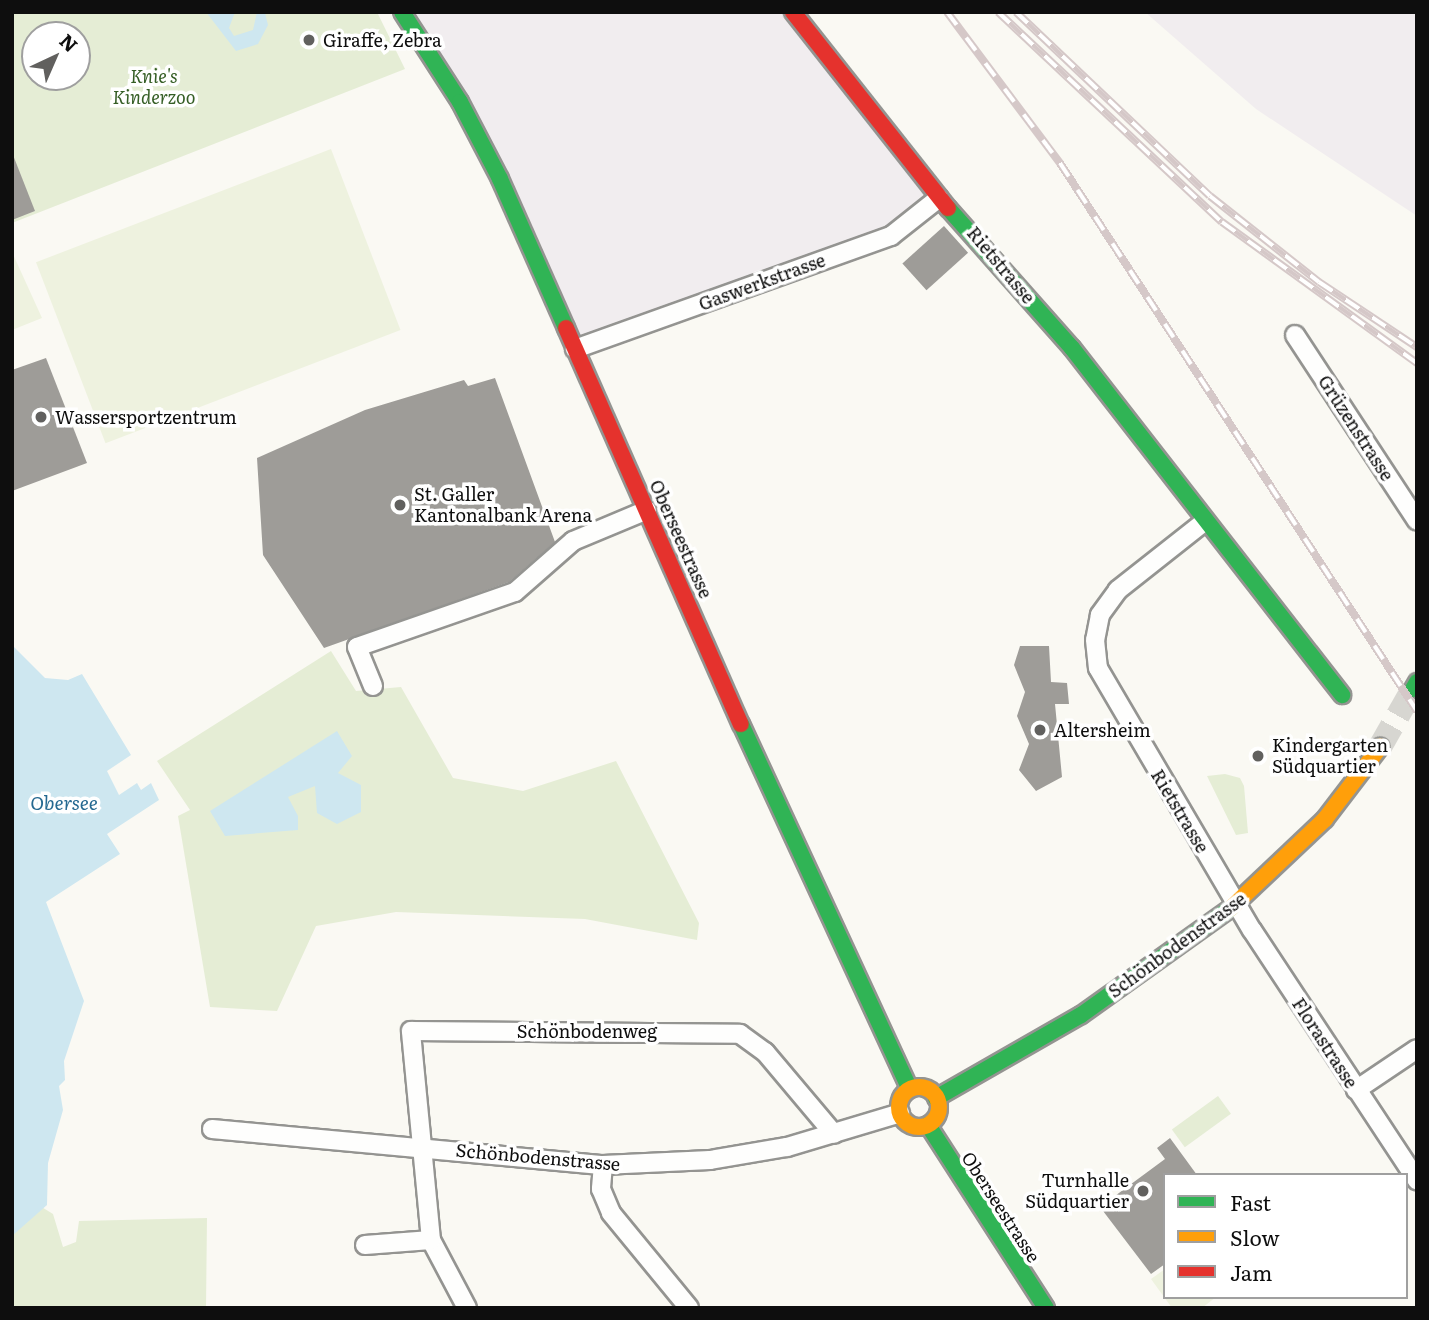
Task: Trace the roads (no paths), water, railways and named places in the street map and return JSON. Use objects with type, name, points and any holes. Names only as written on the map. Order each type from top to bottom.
[{"type":"street","name":"Oberseestrasse","points":[[402,12],[460,102],[500,178],[824,910],[910,1089]]},
{"type":"street","name":"Rietstrasse","points":[[793,12],[939,198],[1072,348],[1205,522],[1262,585],[1342,695]]},
{"type":"street","name":"Gaswerkstrasse","points":[[575,349],[891,236],[939,198]]},
{"type":"street","name":"Grüzenstrasse","points":[[1295,335],[1417,521]]},
{"type":"street","points":[[373,686],[357,647],[515,592],[573,541],[648,510]]},
{"type":"street","name":"Rietstrasse","points":[[1205,522],[1135,572],[1100,615],[1095,640],[1098,668],[1120,713],[1237,903]]},
{"type":"street","name":"Schönbodenstrasse","points":[[936,1098],[1081,1015],[1237,903],[1325,820],[1380,747]]},
{"type":"street","name":"Florastrasse","points":[[1237,903],[1356,1090],[1417,1180]]},
{"type":"street","name":"Schönbodenweg","points":[[421,1147],[411,1031],[740,1034],[765,1052],[834,1134]]},
{"type":"street","points":[[1356,1090],[1417,1049]]},
{"type":"street","points":[[925,1088],[936,1098],[938,1113],[928,1125],[911,1126],[900,1114],[901,1100],[910,1089],[925,1088]]},
{"type":"street","name":"Schönbodenstrasse","points":[[212,1129],[603,1166],[710,1160],[834,1134],[900,1114]]},
{"type":"street","name":"Oberseestrasse","points":[[928,1125],[1046,1308]]},
{"type":"street","points":[[421,1147],[431,1240],[463,1303]]},
{"type":"street","points":[[603,1166],[601,1189],[611,1213],[689,1308]]},
{"type":"street","points":[[365,1245],[431,1240]]},
{"type":"water","points":[[206,12],[235,12],[229,28],[234,36],[253,30],[257,12],[265,13],[268,25],[258,44],[236,51]]},
{"type":"water","name":"Obersee","points":[[12,645],[45,678],[68,680],[82,674],[131,755],[107,771],[119,795],[137,783],[141,790],[151,783],[159,800],[107,834],[120,854],[46,902],[84,1001],[64,1061],[65,1080],[59,1086],[63,1110],[48,1163],[47,1205],[12,1236]]},
{"type":"water","points":[[337,731],[352,756],[338,773],[361,785],[361,812],[337,824],[317,813],[315,786],[288,797],[298,816],[298,830],[225,836],[210,811]]},
{"type":"tunnel","points":[[1380,747],[1413,689]]},
{"type":"railway","points":[[947,12],[1060,163],[1417,711]]},
{"type":"railway","points":[[998,12],[1222,222],[1417,363]]},
{"type":"railway","points":[[1016,12],[1210,196],[1319,282],[1417,347]]},
{"type":"place","name":"Giraffe, Zebra","points":[[309,40]]},
{"type":"place","name":"Wassersportzentrum","points":[[41,417]]},
{"type":"place","name":"St. Galler Kantonalbank Arena","points":[[400,505]]},
{"type":"place","name":"Altersheim","points":[[1040,730]]},
{"type":"place","name":"Kindergarten Südquartier","points":[[1258,756]]},
{"type":"place","name":"Turnhalle Südquartier","points":[[1143,1191]]},
{"type":"park label","name":"Knie's Kinderzoo","points":[[154,87]]}]
